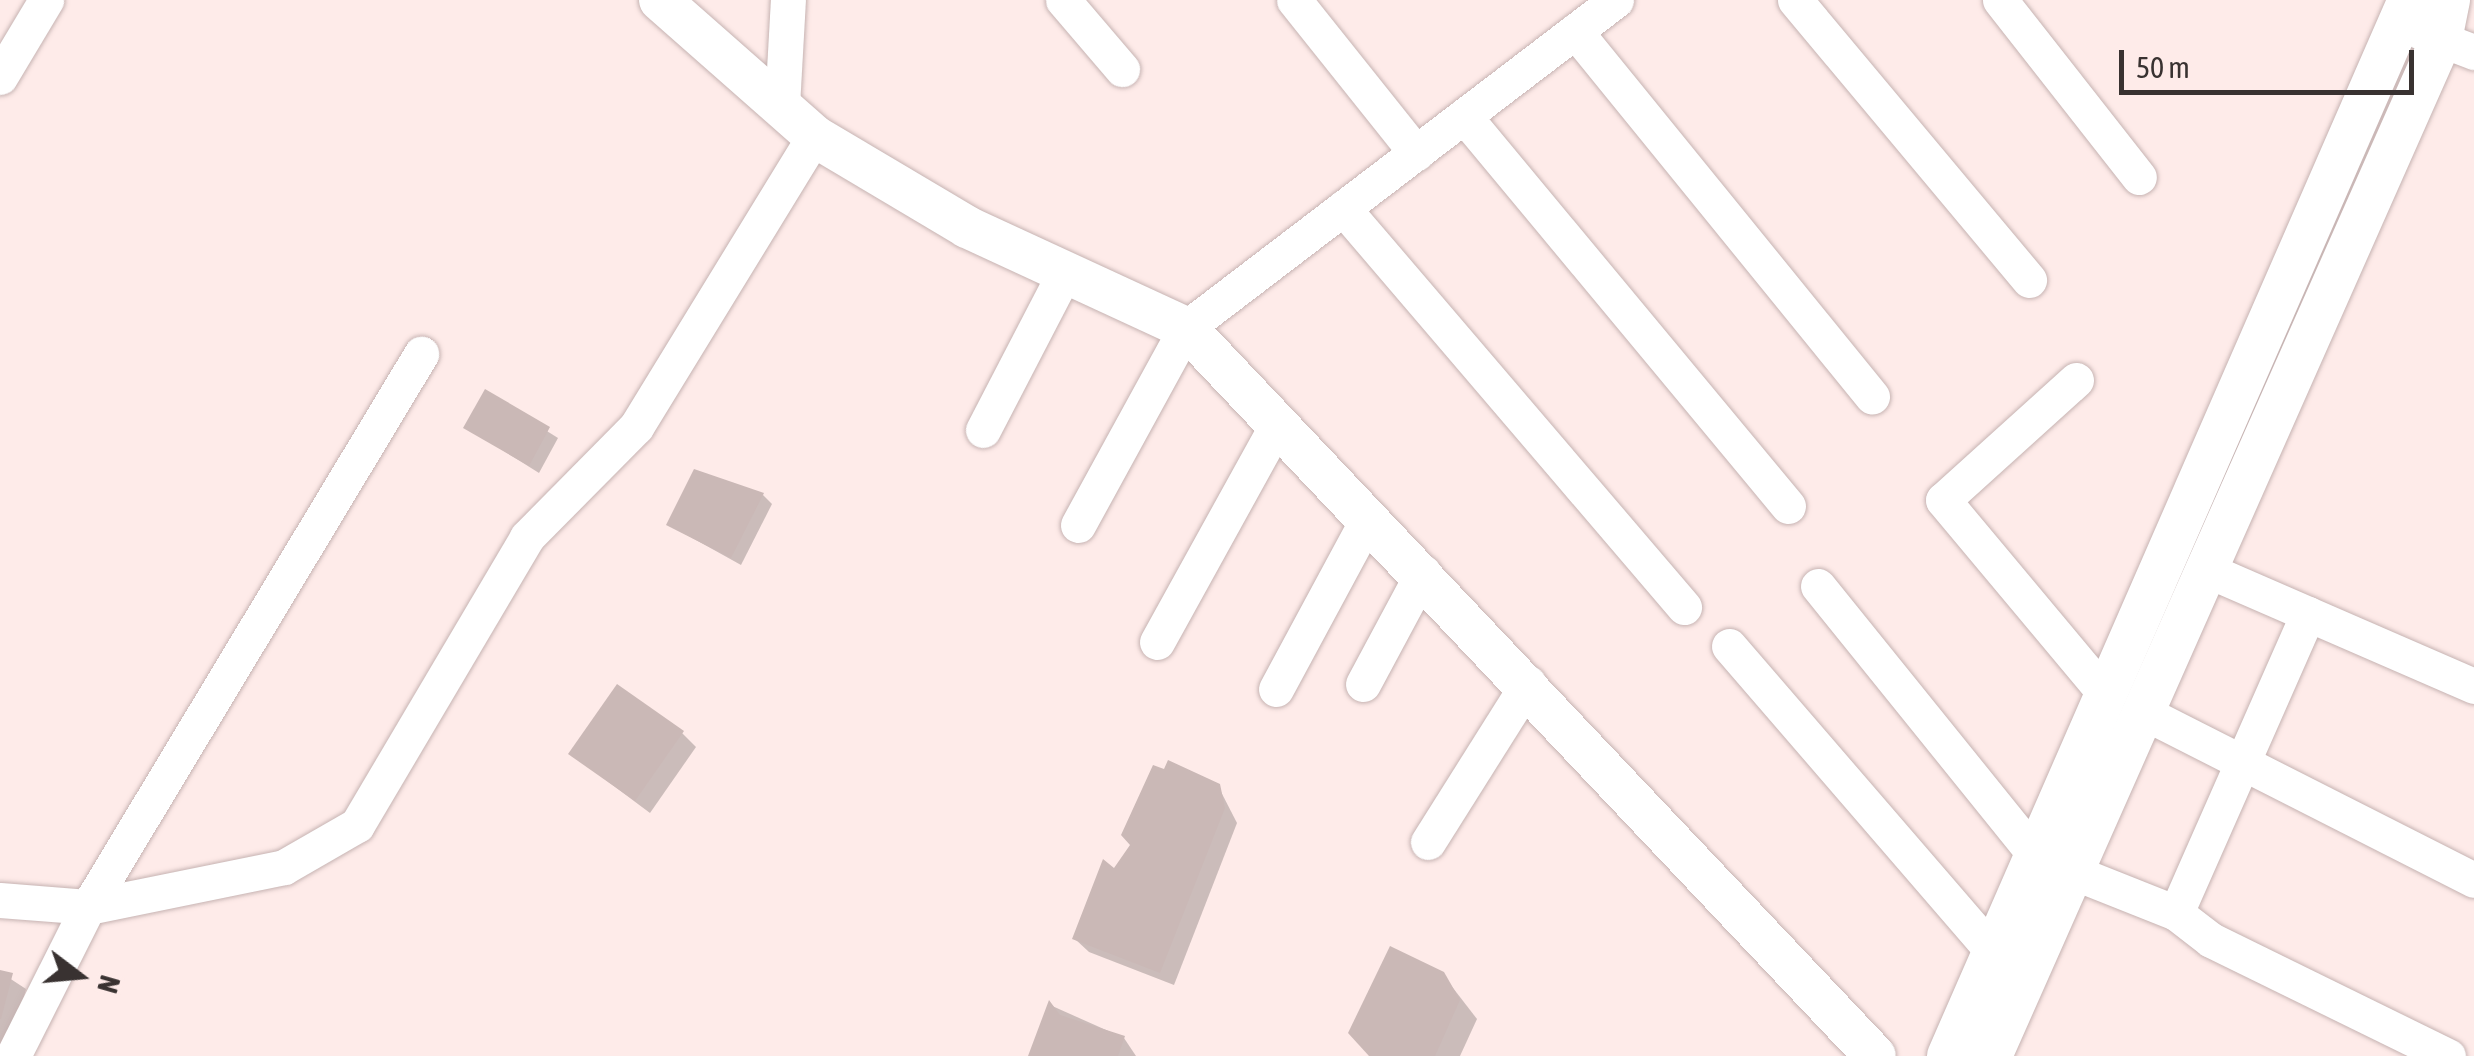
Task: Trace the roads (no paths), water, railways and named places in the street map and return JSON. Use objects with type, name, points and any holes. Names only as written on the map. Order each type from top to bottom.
[{"type":"street","points":[[0,77],[46,0]]},
{"type":"street","points":[[660,0],[814,136],[966,227],[1186,328],[1423,572],[1875,1056]]},
{"type":"street","points":[[782,106],[788,0]]},
{"type":"street","points":[[1064,0],[1122,69]]},
{"type":"street","points":[[1294,0],[1416,153]]},
{"type":"street","points":[[1078,525],[1186,328],[1616,0]]},
{"type":"street","points":[[1795,0],[2029,280]]},
{"type":"street","points":[[2000,0],[2139,177]]},
{"type":"street","points":[[2125,704],[2207,570],[2435,23]]},
{"type":"street","points":[[2004,1051],[2054,863],[2435,23]]},
{"type":"street","points":[[1575,32],[1872,396]]},
{"type":"street","points":[[1464,116],[1788,506]]},
{"type":"street","points":[[0,900],[88,906],[284,867],[357,825],[527,536],[636,427],[814,136]]},
{"type":"street","points":[[1343,208],[1684,607]]},
{"type":"street","points":[[983,430],[1065,272]]},
{"type":"street","points":[[13,1056],[88,906],[420,354]]},
{"type":"street","points":[[2076,380],[1943,500],[2125,704],[2474,880]]},
{"type":"street","points":[[1156,642],[1278,422]]},
{"type":"street","points":[[1276,688],[1369,516]]},
{"type":"street","points":[[2207,570],[2474,686]]},
{"type":"street","points":[[1363,684],[1423,572]]},
{"type":"street","points":[[1818,586],[2054,863],[2176,913],[2212,940],[2448,1056]]},
{"type":"street","points":[[2176,913],[2308,614]]},
{"type":"street","points":[[1729,646],[1992,952]]},
{"type":"street","points":[[1428,842],[1528,683]]},
{"type":"street","points":[[1948,1056],[1992,952],[2054,863]]}]
